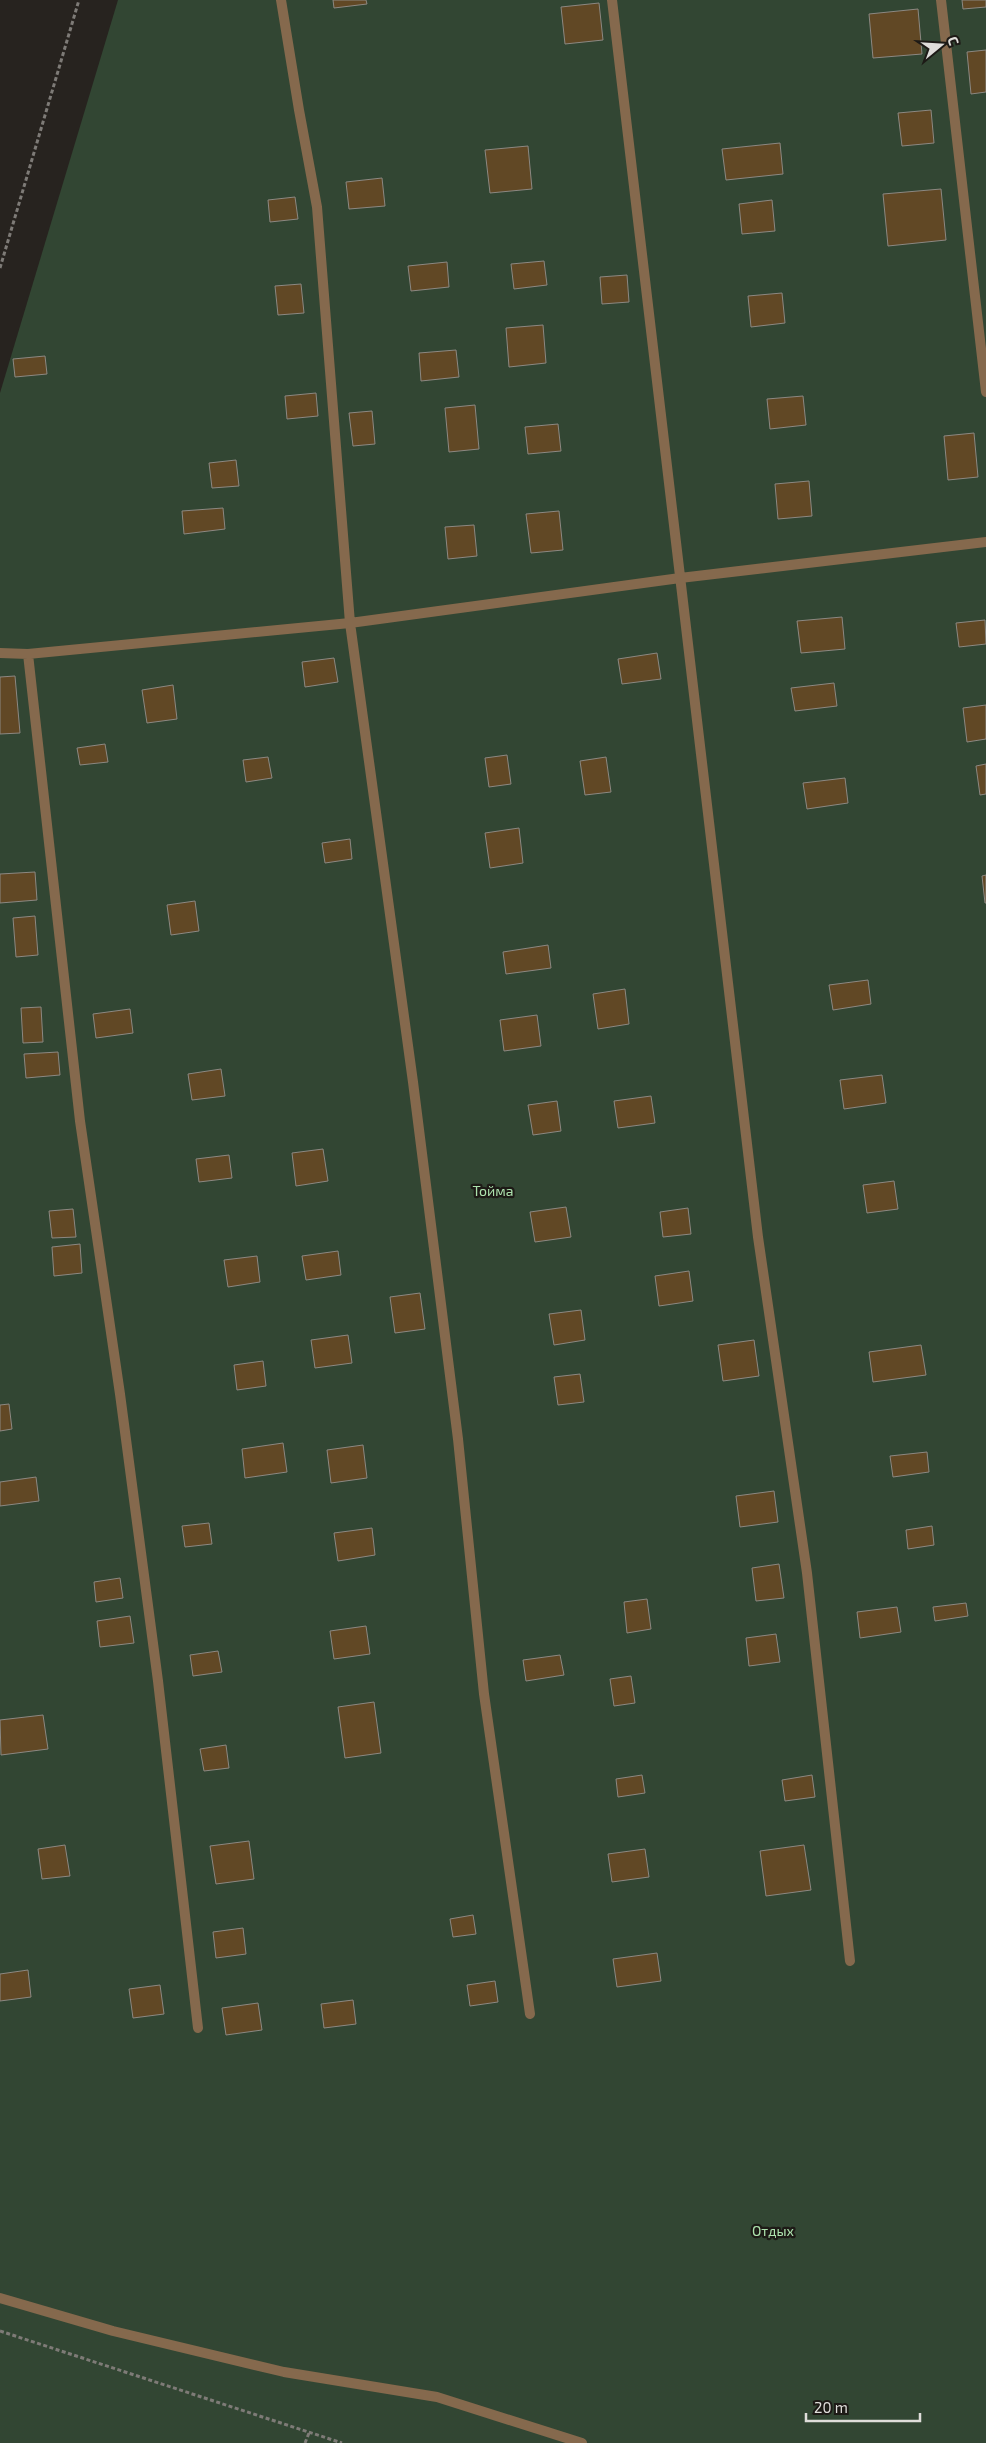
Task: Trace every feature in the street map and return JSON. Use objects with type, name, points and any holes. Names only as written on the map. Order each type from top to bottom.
[{"type":"lane","points":[[281,0],[298,110],[317,207],[350,623],[412,1072],[457,1430],[484,1694],[530,2014]]},
{"type":"lane","points":[[612,0],[758,1237],[807,1573],[850,1961]]},
{"type":"lane","points":[[941,0],[986,392]]},
{"type":"lane","points":[[0,653],[28,654],[350,623],[680,578],[986,542]]},
{"type":"lane","points":[[28,654],[80,1121],[121,1403],[158,1681],[198,2028]]},
{"type":"lane","points":[[0,2298],[113,2331],[284,2372],[437,2397],[582,2443]]},
{"type":"path","points":[[0,268],[80,0]]},
{"type":"path","points":[[0,2331],[342,2443]]},
{"type":"path","points":[[305,2443],[309,2433]]},
{"type":"green space","name":"Тойма","points":[[118,0],[986,0],[986,2443],[0,2443],[0,393]]},
{"type":"building","points":[[333,0],[366,0],[367,4],[334,8]]},
{"type":"building","points":[[962,0],[986,0],[986,7],[963,9]]},
{"type":"building","points":[[599,3],[603,40],[565,44],[561,7]]},
{"type":"building","points":[[918,9],[922,54],[873,58],[869,14]]},
{"type":"building","points":[[986,50],[986,92],[971,94],[967,52]]},
{"type":"building","points":[[931,110],[934,143],[902,146],[898,113]]},
{"type":"building","points":[[780,143],[783,174],[726,180],[722,149]]},
{"type":"building","points":[[528,146],[532,189],[490,193],[485,150]]},
{"type":"building","points":[[382,178],[385,206],[349,209],[346,182]]},
{"type":"building","points":[[941,189],[946,240],[888,246],[883,194]]},
{"type":"building","points":[[295,197],[298,219],[270,222],[268,200]]},
{"type":"building","points":[[772,200],[775,231],[742,234],[739,204]]},
{"type":"building","points":[[544,261],[547,285],[514,289],[511,264]]},
{"type":"building","points":[[447,262],[449,287],[411,291],[408,266]]},
{"type":"building","points":[[627,275],[629,302],[602,304],[600,277]]},
{"type":"building","points":[[301,284],[304,313],[278,315],[275,286]]},
{"type":"building","points":[[782,293],[785,323],[751,327],[748,296]]},
{"type":"building","points":[[543,325],[546,363],[509,367],[506,328]]},
{"type":"building","points":[[456,350],[459,377],[421,381],[419,353]]},
{"type":"building","points":[[45,356],[47,374],[15,377],[13,359]]},
{"type":"building","points":[[316,393],[318,416],[287,419],[285,396]]},
{"type":"building","points":[[803,396],[806,425],[770,429],[767,399]]},
{"type":"building","points":[[475,405],[479,449],[449,452],[445,408]]},
{"type":"building","points":[[372,411],[375,444],[353,446],[349,413]]},
{"type":"building","points":[[558,424],[561,451],[528,454],[525,427]]},
{"type":"building","points":[[974,433],[978,477],[948,480],[944,436]]},
{"type":"building","points":[[236,460],[239,486],[212,488],[209,463]]},
{"type":"building","points":[[809,481],[812,516],[778,519],[775,484]]},
{"type":"building","points":[[223,508],[225,529],[184,534],[182,511]]},
{"type":"building","points":[[559,511],[563,550],[531,553],[526,514]]},
{"type":"building","points":[[474,525],[477,556],[448,559],[445,527]]},
{"type":"building","points":[[842,617],[845,649],[801,653],[797,621]]},
{"type":"building","points":[[985,620],[986,644],[959,647],[956,623]]},
{"type":"building","points":[[657,653],[661,679],[622,684],[618,659]]},
{"type":"building","points":[[334,658],[338,682],[305,687],[302,662]]},
{"type":"building","points":[[15,676],[20,733],[0,734],[0,677]]},
{"type":"building","points":[[834,683],[837,706],[795,711],[791,688]]},
{"type":"building","points":[[173,685],[177,719],[147,723],[142,690]]},
{"type":"building","points":[[986,705],[986,739],[967,742],[963,708]]},
{"type":"building","points":[[105,744],[108,762],[80,765],[77,748]]},
{"type":"building","points":[[507,755],[511,784],[489,787],[485,758]]},
{"type":"building","points":[[268,757],[272,778],[246,782],[243,760]]},
{"type":"building","points":[[606,757],[611,792],[585,795],[580,761]]},
{"type":"building","points":[[986,764],[986,794],[980,795],[976,766]]},
{"type":"building","points":[[845,778],[848,803],[807,809],[803,783]]},
{"type":"building","points":[[519,828],[523,863],[490,868],[485,833]]},
{"type":"building","points":[[350,839],[352,859],[325,863],[322,843]]},
{"type":"building","points":[[35,872],[37,900],[0,903],[0,874]]},
{"type":"building","points":[[986,875],[986,903],[985,903],[982,876]]},
{"type":"building","points":[[195,901],[199,931],[171,935],[167,905]]},
{"type":"building","points":[[35,916],[38,955],[16,957],[13,918]]},
{"type":"building","points":[[548,945],[551,968],[506,974],[503,952]]},
{"type":"building","points":[[868,980],[871,1004],[833,1010],[829,985]]},
{"type":"building","points":[[625,989],[629,1024],[598,1029],[593,994]]},
{"type":"building","points":[[41,1007],[43,1042],[23,1043],[21,1008]]},
{"type":"building","points":[[130,1009],[133,1033],[96,1038],[93,1014]]},
{"type":"building","points":[[537,1015],[541,1046],[504,1051],[500,1020]]},
{"type":"building","points":[[58,1052],[60,1075],[26,1078],[24,1054]]},
{"type":"building","points":[[221,1069],[225,1096],[192,1100],[188,1074]]},
{"type":"building","points":[[882,1075],[886,1103],[844,1109],[840,1080]]},
{"type":"building","points":[[651,1096],[655,1123],[618,1128],[614,1101]]},
{"type":"building","points":[[557,1101],[561,1131],[533,1135],[528,1105]]},
{"type":"building","points":[[323,1149],[328,1181],[296,1186],[292,1153]]},
{"type":"building","points":[[229,1155],[232,1178],[199,1182],[196,1159]]},
{"type":"building","points":[[894,1181],[898,1209],[867,1213],[863,1185]]},
{"type":"building","points":[[566,1207],[571,1237],[535,1242],[530,1212]]},
{"type":"building","points":[[688,1208],[691,1234],[663,1237],[660,1212]]},
{"type":"building","points":[[73,1209],[76,1237],[52,1238],[49,1211]]},
{"type":"building","points":[[80,1244],[82,1273],[54,1276],[52,1247]]},
{"type":"building","points":[[338,1251],[341,1275],[306,1280],[302,1256]]},
{"type":"building","points":[[257,1256],[260,1282],[228,1287],[224,1260]]},
{"type":"building","points":[[689,1271],[693,1301],[659,1306],[655,1276]]},
{"type":"building","points":[[420,1293],[425,1329],[395,1333],[390,1297]]},
{"type":"building","points":[[581,1310],[585,1340],[554,1345],[549,1314]]},
{"type":"building","points":[[348,1335],[352,1363],[315,1368],[311,1340]]},
{"type":"building","points":[[754,1340],[759,1376],[723,1381],[718,1345]]},
{"type":"building","points":[[921,1345],[926,1375],[873,1382],[869,1352]]},
{"type":"building","points":[[263,1361],[266,1386],[237,1390],[234,1365]]},
{"type":"building","points":[[580,1374],[584,1402],[558,1405],[554,1377]]},
{"type":"building","points":[[9,1404],[12,1429],[0,1431],[0,1405]]},
{"type":"building","points":[[283,1443],[287,1472],[245,1478],[242,1449]]},
{"type":"building","points":[[363,1445],[367,1478],[331,1483],[327,1450]]},
{"type":"building","points":[[927,1452],[929,1472],[893,1477],[890,1456]]},
{"type":"building","points":[[36,1477],[39,1501],[0,1506],[0,1482]]},
{"type":"building","points":[[774,1491],[778,1522],[740,1527],[736,1496]]},
{"type":"building","points":[[209,1523],[212,1544],[185,1547],[182,1526]]},
{"type":"building","points":[[932,1526],[934,1545],[908,1549],[906,1530]]},
{"type":"building","points":[[372,1528],[375,1555],[338,1561],[334,1533]]},
{"type":"building","points":[[779,1564],[784,1598],[756,1601],[752,1568]]},
{"type":"building","points":[[120,1578],[123,1598],[96,1602],[94,1582]]},
{"type":"building","points":[[647,1599],[651,1629],[627,1633],[624,1602]]},
{"type":"building","points":[[966,1603],[968,1616],[935,1621],[933,1607]]},
{"type":"building","points":[[897,1607],[901,1632],[860,1638],[857,1612]]},
{"type":"building","points":[[130,1616],[134,1643],[100,1647],[97,1621]]},
{"type":"building","points":[[366,1626],[370,1654],[334,1659],[330,1631]]},
{"type":"building","points":[[776,1634],[780,1662],[749,1666],[746,1638]]},
{"type":"building","points":[[218,1651],[222,1672],[193,1676],[190,1655]]},
{"type":"building","points":[[560,1655],[564,1675],[526,1681],[523,1660]]},
{"type":"building","points":[[631,1676],[635,1703],[614,1706],[610,1679]]},
{"type":"building","points":[[374,1702],[381,1753],[345,1758],[338,1707]]},
{"type":"building","points":[[43,1715],[48,1749],[1,1755],[0,1720]]},
{"type":"building","points":[[226,1745],[229,1768],[204,1771],[200,1749]]},
{"type":"building","points":[[642,1775],[645,1793],[618,1797],[616,1779]]},
{"type":"building","points":[[812,1775],[815,1797],[785,1801],[782,1780]]},
{"type":"building","points":[[249,1841],[254,1879],[216,1884],[210,1846]]},
{"type":"building","points":[[65,1845],[70,1876],[42,1879],[38,1849]]},
{"type":"building","points":[[804,1845],[811,1890],[766,1896],[760,1851]]},
{"type":"building","points":[[645,1849],[649,1877],[612,1882],[608,1854]]},
{"type":"building","points":[[473,1915],[476,1934],[453,1937],[450,1919]]},
{"type":"building","points":[[243,1928],[246,1954],[216,1958],[213,1932]]},
{"type":"building","points":[[657,1953],[661,1981],[617,1987],[613,1959]]},
{"type":"building","points":[[28,1970],[31,1997],[0,2001],[0,1974]]},
{"type":"building","points":[[495,1981],[498,2002],[470,2006],[467,1985]]},
{"type":"building","points":[[160,1985],[164,2014],[133,2018],[129,1989]]},
{"type":"building","points":[[353,2000],[356,2024],[324,2028],[321,2004]]},
{"type":"building","points":[[258,2003],[262,2030],[226,2035],[222,2008]]},
{"type":"park label","name":"Отдых","points":[[773,2231]]}]
